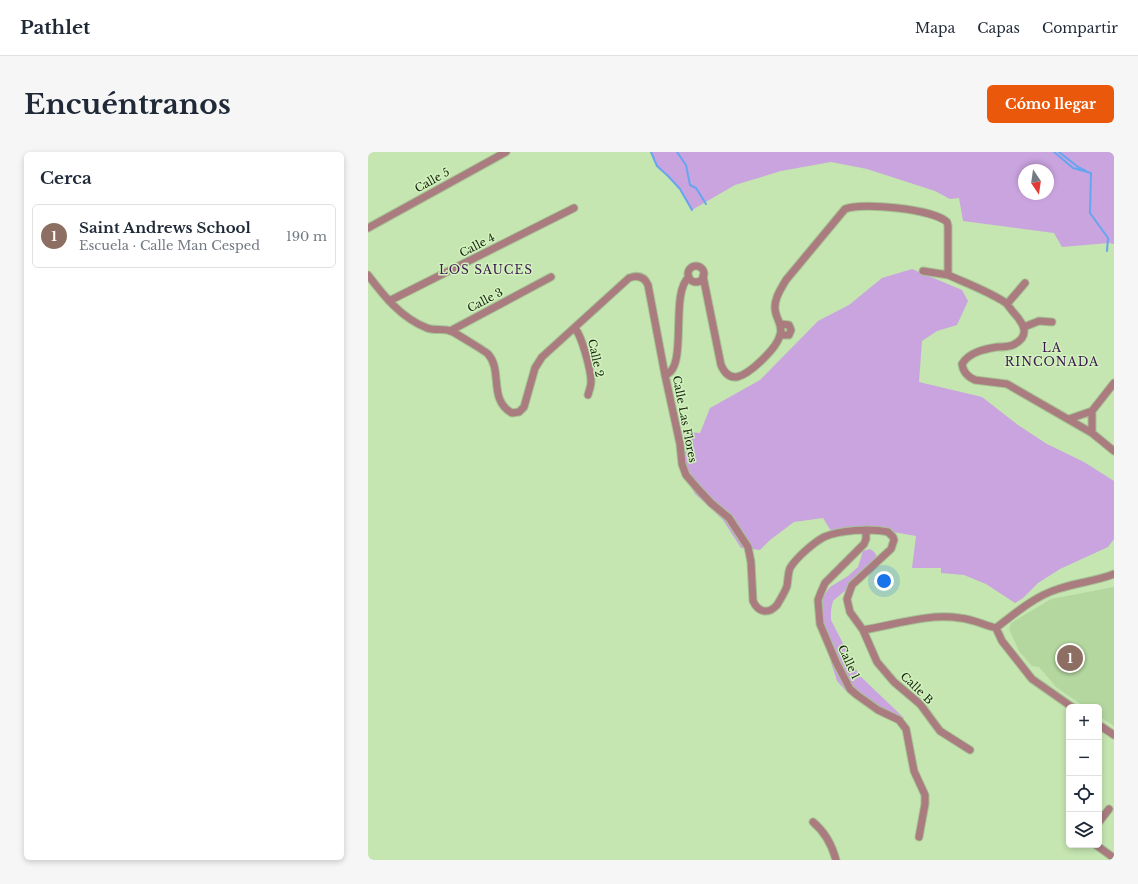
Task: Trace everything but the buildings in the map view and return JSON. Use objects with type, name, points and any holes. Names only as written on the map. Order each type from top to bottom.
[{"type":"street","name":"Calle 5","points":[[368,228],[506,152]]},
{"type":"street","points":[[665,375],[672,370],[677,355],[679,309],[683,286],[686,280],[697,280],[723,370],[727,375],[737,377],[764,358],[780,335],[781,324],[776,314],[775,306],[776,299],[786,280],[835,220],[845,209],[852,206],[905,209],[939,217],[947,222],[948,275]]},
{"type":"street","name":"Calle 4","points":[[389,301],[574,208]]},
{"type":"street","points":[[923,271],[948,275],[980,290],[1007,304],[1021,320],[1024,327],[1022,336],[1018,342],[1011,346],[972,354],[965,358],[962,364],[963,368],[971,378],[975,380],[1007,384],[1046,408],[1069,419],[1092,433],[1114,452]]},
{"type":"street","name":"Calle Las Flores","points":[[368,275],[389,301],[408,318],[428,328],[450,331],[488,354],[494,366],[499,398],[505,410],[512,414],[519,412],[524,407],[535,368],[542,357],[629,278],[634,276],[641,277],[648,285],[680,444],[682,464],[686,475],[711,503],[729,518],[748,547],[751,562],[753,601],[759,610],[770,611],[775,607],[786,588],[789,570],[795,560],[824,537],[856,530],[888,532],[893,537],[894,544],[891,549],[852,585],[847,599],[850,612],[863,630]]},
{"type":"street","name":"Calle 3","points":[[450,331],[550,277]]},
{"type":"street","points":[[1007,304],[1025,282]]},
{"type":"street","points":[[1024,327],[1039,321],[1052,322]]},
{"type":"street","points":[[780,335],[789,335],[791,330],[789,325],[781,324]]},
{"type":"street","name":"Calle 2","points":[[575,328],[582,342],[587,361],[591,382],[588,395]]},
{"type":"street","points":[[1069,419],[1092,411],[1112,388]]},
{"type":"street","points":[[1092,411],[1092,433]]},
{"type":"street","name":"Calle 1","points":[[866,530],[866,539],[864,544],[834,573],[825,583],[820,592],[818,600],[820,624],[836,662],[850,689],[878,710],[899,720],[906,729],[908,750],[914,771],[925,795],[925,804],[919,837]]},
{"type":"street","points":[[996,628],[1014,613],[1046,594],[1058,589],[1099,580],[1114,574]]},
{"type":"street","points":[[863,630],[932,617],[972,620],[996,628],[1002,641],[1032,679],[1068,704]]},
{"type":"street","name":"Calle B","points":[[863,630],[877,662],[894,682],[920,704],[940,731],[970,750]]},
{"type":"street","points":[[1102,727],[1114,735]]},
{"type":"street","points":[[1102,818],[1109,809]]},
{"type":"street","points":[[813,822],[824,832],[832,847],[836,860]]},
{"type":"street","points":[[1100,848],[1114,858]]},
{"type":"shaded area","points":[[651,152],[1114,152],[1114,244],[1109,243],[1062,247],[1054,233],[963,221],[959,198],[950,199],[935,191],[867,169],[831,162],[781,171],[735,185],[692,210],[680,189],[657,166]]},
{"type":"shaded area","points":[[912,269],[962,290],[968,301],[957,325],[937,331],[922,341],[919,382],[982,397],[1018,425],[1047,444],[1084,462],[1114,481],[1114,539],[1108,547],[1060,569],[1038,583],[1023,598],[1015,603],[986,584],[964,575],[941,573],[941,568],[912,568],[916,536],[870,528],[831,531],[823,518],[794,522],[770,540],[760,550],[741,548],[723,520],[695,494],[681,469],[676,431],[700,433],[710,408],[760,380],[818,321],[849,305],[882,278]]},
{"type":"shaded area","points":[[870,549],[876,556],[875,565],[833,601],[831,620],[859,675],[904,718],[899,723],[877,713],[846,691],[837,681],[818,622],[817,609],[822,598],[830,587],[848,576],[858,567],[863,551]]},
{"type":"shaded area","points":[[1114,587],[1114,726],[1102,718],[1102,704],[1081,704],[1056,687],[1039,667],[1032,666],[1019,651],[1009,629],[1011,623],[1051,599]]},
{"type":"waterway","points":[[651,152],[657,166],[680,189],[692,210]]},
{"type":"waterway","points":[[677,152],[686,165],[690,185],[696,188],[706,204]]},
{"type":"waterway","points":[[1054,152],[1073,168],[1091,173],[1090,213],[1108,238],[1107,251]]},
{"type":"waterway","points":[[1059,152],[1078,167],[1086,171]]},
{"type":"place","name":"Saint Andrews School","points":[[1070,658]]},
{"type":"district","name":"LOS SAUCES","points":[[486,270]]},
{"type":"district","name":"LA RINCONADA","points":[[1052,355]]}]
